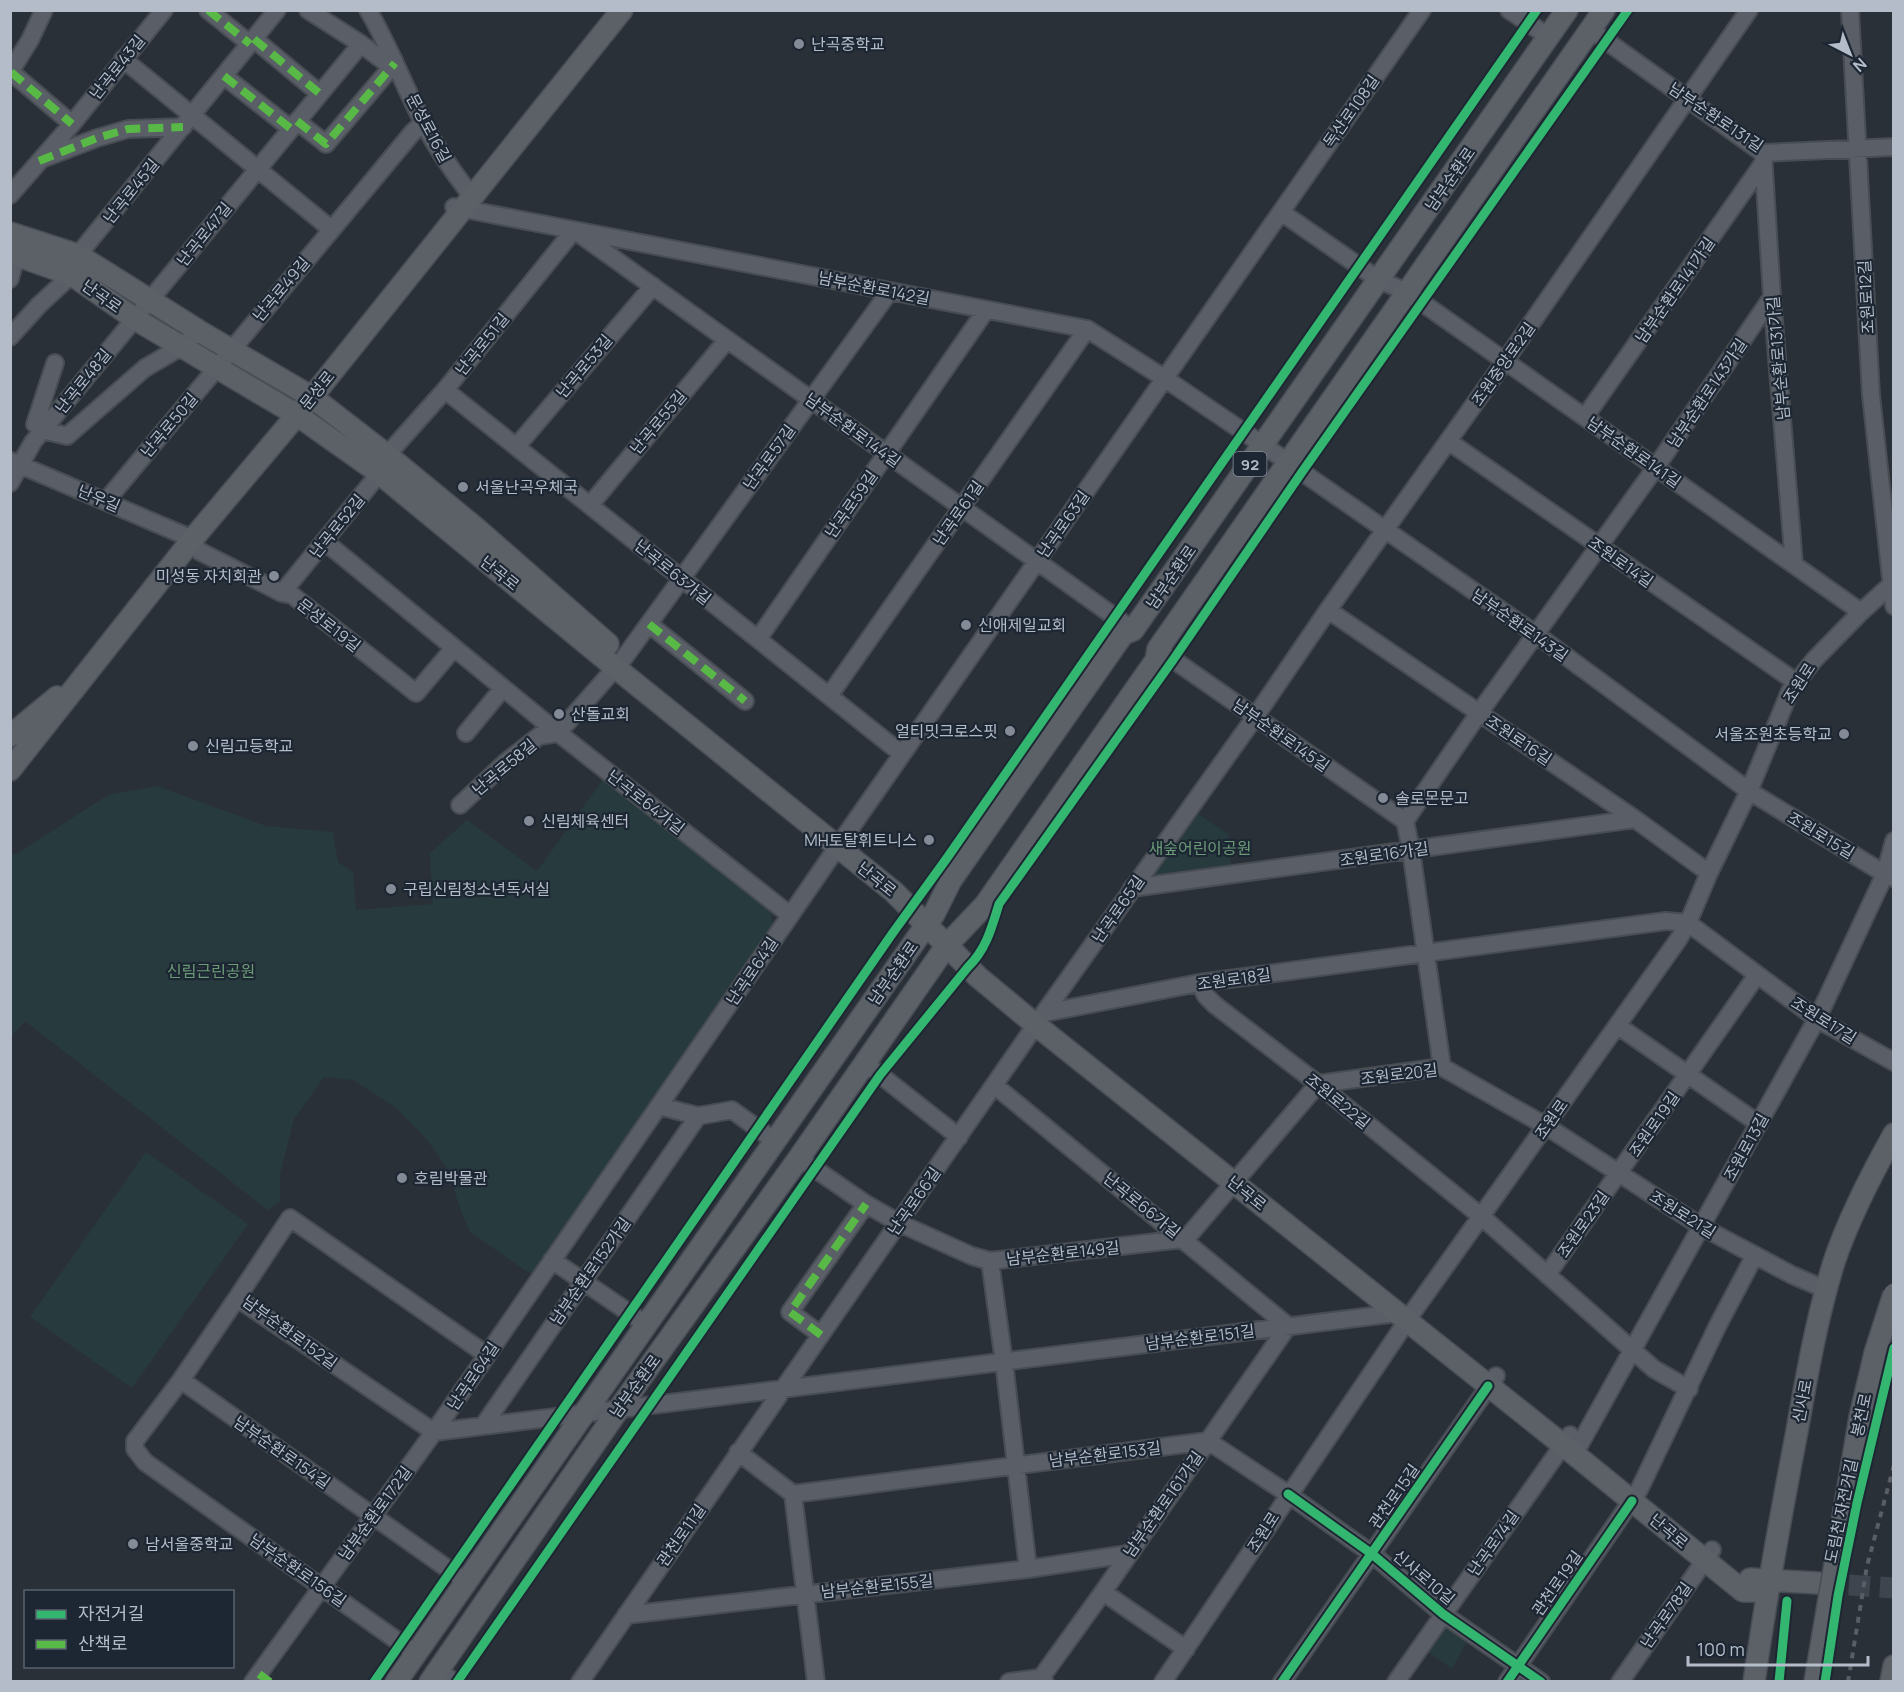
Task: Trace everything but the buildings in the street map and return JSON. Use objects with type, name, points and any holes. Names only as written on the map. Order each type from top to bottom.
[{"type":"main road","name":"문성로","points":[[10,756],[294,413],[612,10]]},
{"type":"main road","name":"문성로","points":[[461,202],[622,10]]},
{"type":"main road","name":"남부순환로","points":[[396,1682],[932,918],[951,880],[970,851],[1123,634],[1133,630],[1568,10]]},
{"type":"main road","name":"남부순환로","points":[[441,1678],[618,1410],[951,941],[992,895],[1156,660],[1158,649],[1287,462],[1604,10]]},
{"type":"main road","name":"난곡로","points":[[15,244],[79,264],[150,301],[308,395],[383,464]]},
{"type":"main road","name":"난곡로","points":[[79,264],[135,319],[383,464],[477,529],[620,663],[841,842],[903,883],[977,976],[1040,1019],[1407,1314],[1571,1441],[1708,1555],[1743,1591],[1768,1586],[1818,1583]]},
{"type":"main road","name":"문성로","points":[[10,770],[190,539]]},
{"type":"main road","points":[[10,736],[62,693]]},
{"type":"main road","name":"신사로","points":[[1754,1682],[1768,1586],[1813,1343],[1835,1260],[1865,1187],[1893,1134]]},
{"type":"main road","name":"봉천로","points":[[1815,1682],[1860,1417],[1875,1353],[1893,1294]]},
{"type":"main road","points":[[1891,1682],[1893,1666]]},
{"type":"street","points":[[44,10],[11,72],[72,124]]},
{"type":"street","name":"난곡로43길","points":[[10,195],[72,124],[164,10]]},
{"type":"street","points":[[208,10],[319,93]]},
{"type":"street","name":"난곡로45길","points":[[10,337],[79,264],[187,121],[277,10]]},
{"type":"street","points":[[308,10],[385,62],[395,62]]},
{"type":"street","name":"문성로16길","points":[[368,10],[423,123],[451,169],[461,202]]},
{"type":"street","name":"독산로108길","points":[[1281,212],[1422,10]]},
{"type":"street","points":[[1509,10],[1549,37]]},
{"type":"street","name":"조원중앙로2길","points":[[1255,717],[1749,10]]},
{"type":"street","name":"조원로12길","points":[[1850,10],[1871,395],[1893,583]]},
{"type":"street","name":"남부순환로131길","points":[[1591,30],[1764,158],[1893,147]]},
{"type":"street","name":"난곡로47길","points":[[150,301],[361,44]]},
{"type":"street","points":[[123,60],[187,121],[258,168],[331,229]]},
{"type":"street","points":[[224,76],[326,144],[395,62]]},
{"type":"street","points":[[39,161],[97,138],[128,129],[187,121]]},
{"type":"street","name":"난곡로49길","points":[[231,349],[423,123]]},
{"type":"street","name":"남부순환로131가길","points":[[1764,158],[1772,297],[1794,564]]},
{"type":"street","name":"남부순환로141가길","points":[[1585,417],[1764,158]]},
{"type":"street","name":"남부순환로142길","points":[[461,202],[574,230],[1087,329],[1164,378],[1287,462]]},
{"type":"street","name":"남부순환로141길","points":[[1281,212],[1379,280],[1407,292],[1861,612]]},
{"type":"street","name":"난곡로63길","points":[[841,842],[1281,212]]},
{"type":"street","name":"남부순환로144길","points":[[574,230],[1133,630]]},
{"type":"street","name":"난곡로51길","points":[[383,464],[574,230]]},
{"type":"street","points":[[10,279],[15,244]]},
{"type":"street","name":"난곡로53길","points":[[516,447],[653,286]]},
{"type":"street","name":"난곡로57길","points":[[620,663],[890,291]]},
{"type":"street","name":"남부순환로143가길","points":[[1405,821],[1479,713],[1656,467],[1772,297]]},
{"type":"street","name":"난곡로48길","points":[[10,483],[15,463],[150,301]]},
{"type":"street","name":"난곡로59길","points":[[758,639],[986,310]]},
{"type":"street","name":"난곡로61길","points":[[829,696],[1087,329]]},
{"type":"street","points":[[55,363],[35,424],[43,430],[67,436],[145,368],[181,347],[199,331]]},
{"type":"street","name":"난곡로55길","points":[[590,505],[727,339]]},
{"type":"street","name":"난곡로50길","points":[[106,501],[231,349]]},
{"type":"street","name":"난곡로63가길","points":[[445,390],[902,754]]},
{"type":"street","name":"조원로14길","points":[[1448,441],[1796,682]]},
{"type":"street","name":"남부순환로143길","points":[[1287,462],[1537,635],[1749,791]]},
{"type":"street","name":"난우길","points":[[15,463],[190,539]]},
{"type":"street","name":"난곡로52길","points":[[282,593],[383,464]]},
{"type":"street","name":"문성로19길","points":[[190,539],[198,551],[282,593],[292,595],[416,693],[453,648]]},
{"type":"street","name":"난곡로64가길","points":[[324,541],[558,733],[790,915]]},
{"type":"street","points":[[1893,583],[1893,606]]},
{"type":"street","name":"조원로","points":[[1163,1682],[1407,1314],[1482,1217],[1688,923],[1796,682],[1861,612],[1893,583]]},
{"type":"street","name":"조원로16길","points":[[1328,610],[1635,819],[1709,873]]},
{"type":"street","points":[[649,624],[745,701]]},
{"type":"street","name":"남부순환로145길","points":[[1158,649],[1405,821]]},
{"type":"street","name":"난곡로58길","points":[[460,805],[506,762],[539,736],[558,733],[620,663]]},
{"type":"street","points":[[466,733],[503,688]]},
{"type":"street","name":"난곡로65길","points":[[1040,1019],[1255,717]]},
{"type":"street","name":"조원로15길","points":[[1749,791],[1889,876]]},
{"type":"street","name":"조원로16가길","points":[[1132,888],[1635,819]]},
{"type":"street","points":[[1405,821],[1442,1067]]},
{"type":"street","name":"조원로13길","points":[[1571,1441],[1631,1351],[1817,1019],[1889,876],[1893,841]]},
{"type":"street","name":"난곡로64길","points":[[434,1432],[841,842]]},
{"type":"street","name":"조원로18길","points":[[1040,1019],[1199,983],[1666,921],[1688,923]]},
{"type":"street","name":"조원로17길","points":[[1688,923],[1817,1019],[1893,1062]]},
{"type":"street","points":[[1688,1075],[1757,975]]},
{"type":"street","name":"조원로22길","points":[[1199,983],[1206,996],[1215,1005],[1318,1084],[1482,1217]]},
{"type":"street","name":"난곡로66길","points":[[783,1389],[1040,1019]]},
{"type":"street","name":"조원로19길","points":[[1616,1027],[1621,1028],[1759,1124]]},
{"type":"street","points":[[865,1063],[959,1137]]},
{"type":"street","name":"조원로20길","points":[[1318,1084],[1442,1067],[1546,1126]]},
{"type":"street","name":"조원로19길","points":[[1619,1173],[1688,1075]]},
{"type":"street","points":[[1184,1239],[1318,1084]]},
{"type":"street","name":"난곡로66가길","points":[[994,1085],[1288,1326]]},
{"type":"street","points":[[659,1106],[698,1116],[732,1110],[776,1141]]},
{"type":"street","name":"남부순환로152가길","points":[[483,1426],[698,1116]]},
{"type":"street","name":"조원로21길","points":[[1546,1126],[1702,1227],[1792,1275],[1827,1290]]},
{"type":"street","name":"남부순환로149길","points":[[799,1158],[898,1223],[972,1256],[990,1261],[1184,1239]]},
{"type":"street","name":"조원로23길","points":[[1547,1275],[1619,1173]]},
{"type":"street","points":[[822,1335],[790,1312],[866,1204]]},
{"type":"street","name":"조원로23길","points":[[1482,1217],[1631,1351],[1661,1374],[1689,1389]]},
{"type":"street","name":"남부순환로152길","points":[[434,1432],[237,1298],[290,1218],[487,1355]]},
{"type":"street","name":"관천로19길","points":[[1507,1682],[1635,1495],[1755,1255]]},
{"type":"street","points":[[552,1260],[647,1325]]},
{"type":"street","points":[[990,1261],[1028,1569]]},
{"type":"street","points":[[181,1380],[237,1298]]},
{"type":"street","name":"남부순환로151길","points":[[618,1410],[1288,1326],[1407,1314]]},
{"type":"street","name":"남부순환로161가길","points":[[1041,1680],[1288,1326]]},
{"type":"street","name":"남부순환로154길","points":[[181,1380],[465,1581]]},
{"type":"street","name":"남부순환로156길","points":[[181,1380],[135,1441],[135,1449],[145,1462],[416,1654]]},
{"type":"street","name":"관천로15길","points":[[1282,1682],[1492,1381]]},
{"type":"street","name":"관천로11길","points":[[580,1682],[783,1389]]},
{"type":"street","points":[[434,1432],[618,1410]]},
{"type":"street","name":"남부순환로172길","points":[[261,1679],[322,1586],[434,1432]]},
{"type":"street","points":[[1208,1441],[1288,1494]]},
{"type":"street","name":"남부순환로153길","points":[[793,1494],[1208,1441]]},
{"type":"street","name":"난곡로74길","points":[[1396,1682],[1443,1614],[1571,1441]]},
{"type":"street","points":[[738,1452],[793,1494],[816,1682]]},
{"type":"street","name":"신사로10길","points":[[1288,1494],[1372,1554],[1443,1614],[1541,1682]]},
{"type":"street","name":"남부순환로155길","points":[[626,1616],[1028,1569],[1128,1554]]},
{"type":"street","name":"난곡로78길","points":[[1620,1682],[1708,1555]]},
{"type":"street","points":[[1103,1592],[1186,1649]]},
{"type":"street","points":[[1010,1682],[1041,1680]]},
{"type":"green space","name":"신림근린공원","points":[[604,778],[771,912],[773,927],[536,1272],[529,1273],[470,1232],[447,1168],[425,1137],[395,1107],[353,1080],[324,1077],[294,1119],[280,1174],[280,1202],[268,1210],[25,1021],[11,1037],[11,852],[15,855],[108,795],[157,786],[266,826],[333,832],[338,862],[353,872],[356,910],[433,904],[430,853],[467,820],[537,871]]},
{"type":"green space","name":"새숲어린이공원","points":[[1194,811],[1228,834],[1231,871],[1139,884]]},
{"type":"green space","points":[[146,1152],[248,1224],[132,1388],[30,1317]]},
{"type":"green space","points":[[1447,1622],[1469,1637],[1452,1669],[1426,1650]]},
{"type":"tunnel","points":[[1818,1583],[1894,1588]]},
{"type":"railway","points":[[1848,1682],[1867,1566],[1894,1465]]},
{"type":"marked path","points":[[208,10],[250,44]]},
{"type":"marked path","points":[[254,39],[319,93]]},
{"type":"marked path","points":[[297,121],[326,144],[395,63]]},
{"type":"marked path","points":[[11,72],[72,124]]},
{"type":"marked path","points":[[224,76],[290,128]]},
{"type":"marked path","points":[[39,161],[97,138],[128,129],[183,127]]},
{"type":"marked path","points":[[649,624],[745,701]]},
{"type":"marked path","points":[[821,1335],[790,1312],[866,1204]]},
{"type":"marked path","points":[[259,1674],[270,1682]]},
{"type":"cycle path","points":[[374,1682],[892,934],[1537,10]]},
{"type":"cycle path","points":[[457,1682],[880,1075],[979,953],[988,938],[999,904],[1173,660],[1302,472],[1628,10]]},
{"type":"cycle path","name":"도림천 자전거길","points":[[1825,1682],[1838,1596],[1857,1503],[1894,1348]]},
{"type":"cycle path","points":[[1282,1682],[1488,1386]]},
{"type":"cycle path","points":[[1288,1494],[1372,1554],[1443,1614],[1541,1682]]},
{"type":"cycle path","points":[[1507,1682],[1632,1501]]},
{"type":"cycle path","points":[[1779,1682],[1787,1601]]},
{"type":"place","name":"난곡중학교","points":[[799,44]]},
{"type":"place","name":"서울난곡우체국","points":[[463,487]]},
{"type":"place","name":"미성동 자치회관","points":[[274,576]]},
{"type":"place","name":"신애제일교회","points":[[966,625]]},
{"type":"place","name":"산돌교회","points":[[559,714]]},
{"type":"place","name":"얼티밋크로스핏","points":[[1010,731]]},
{"type":"place","name":"서울조원초등학교","points":[[1844,734]]},
{"type":"place","name":"신림고등학교","points":[[193,746]]},
{"type":"place","name":"솔로몬문고","points":[[1383,798]]},
{"type":"place","name":"신림체육센터","points":[[529,821]]},
{"type":"place","name":"MH토탈휘트니스","points":[[929,840]]},
{"type":"place","name":"구립신림청소년독서실","points":[[391,889]]},
{"type":"place","name":"호림박물관","points":[[402,1178]]},
{"type":"place","name":"남서울중학교","points":[[133,1544]]}]
